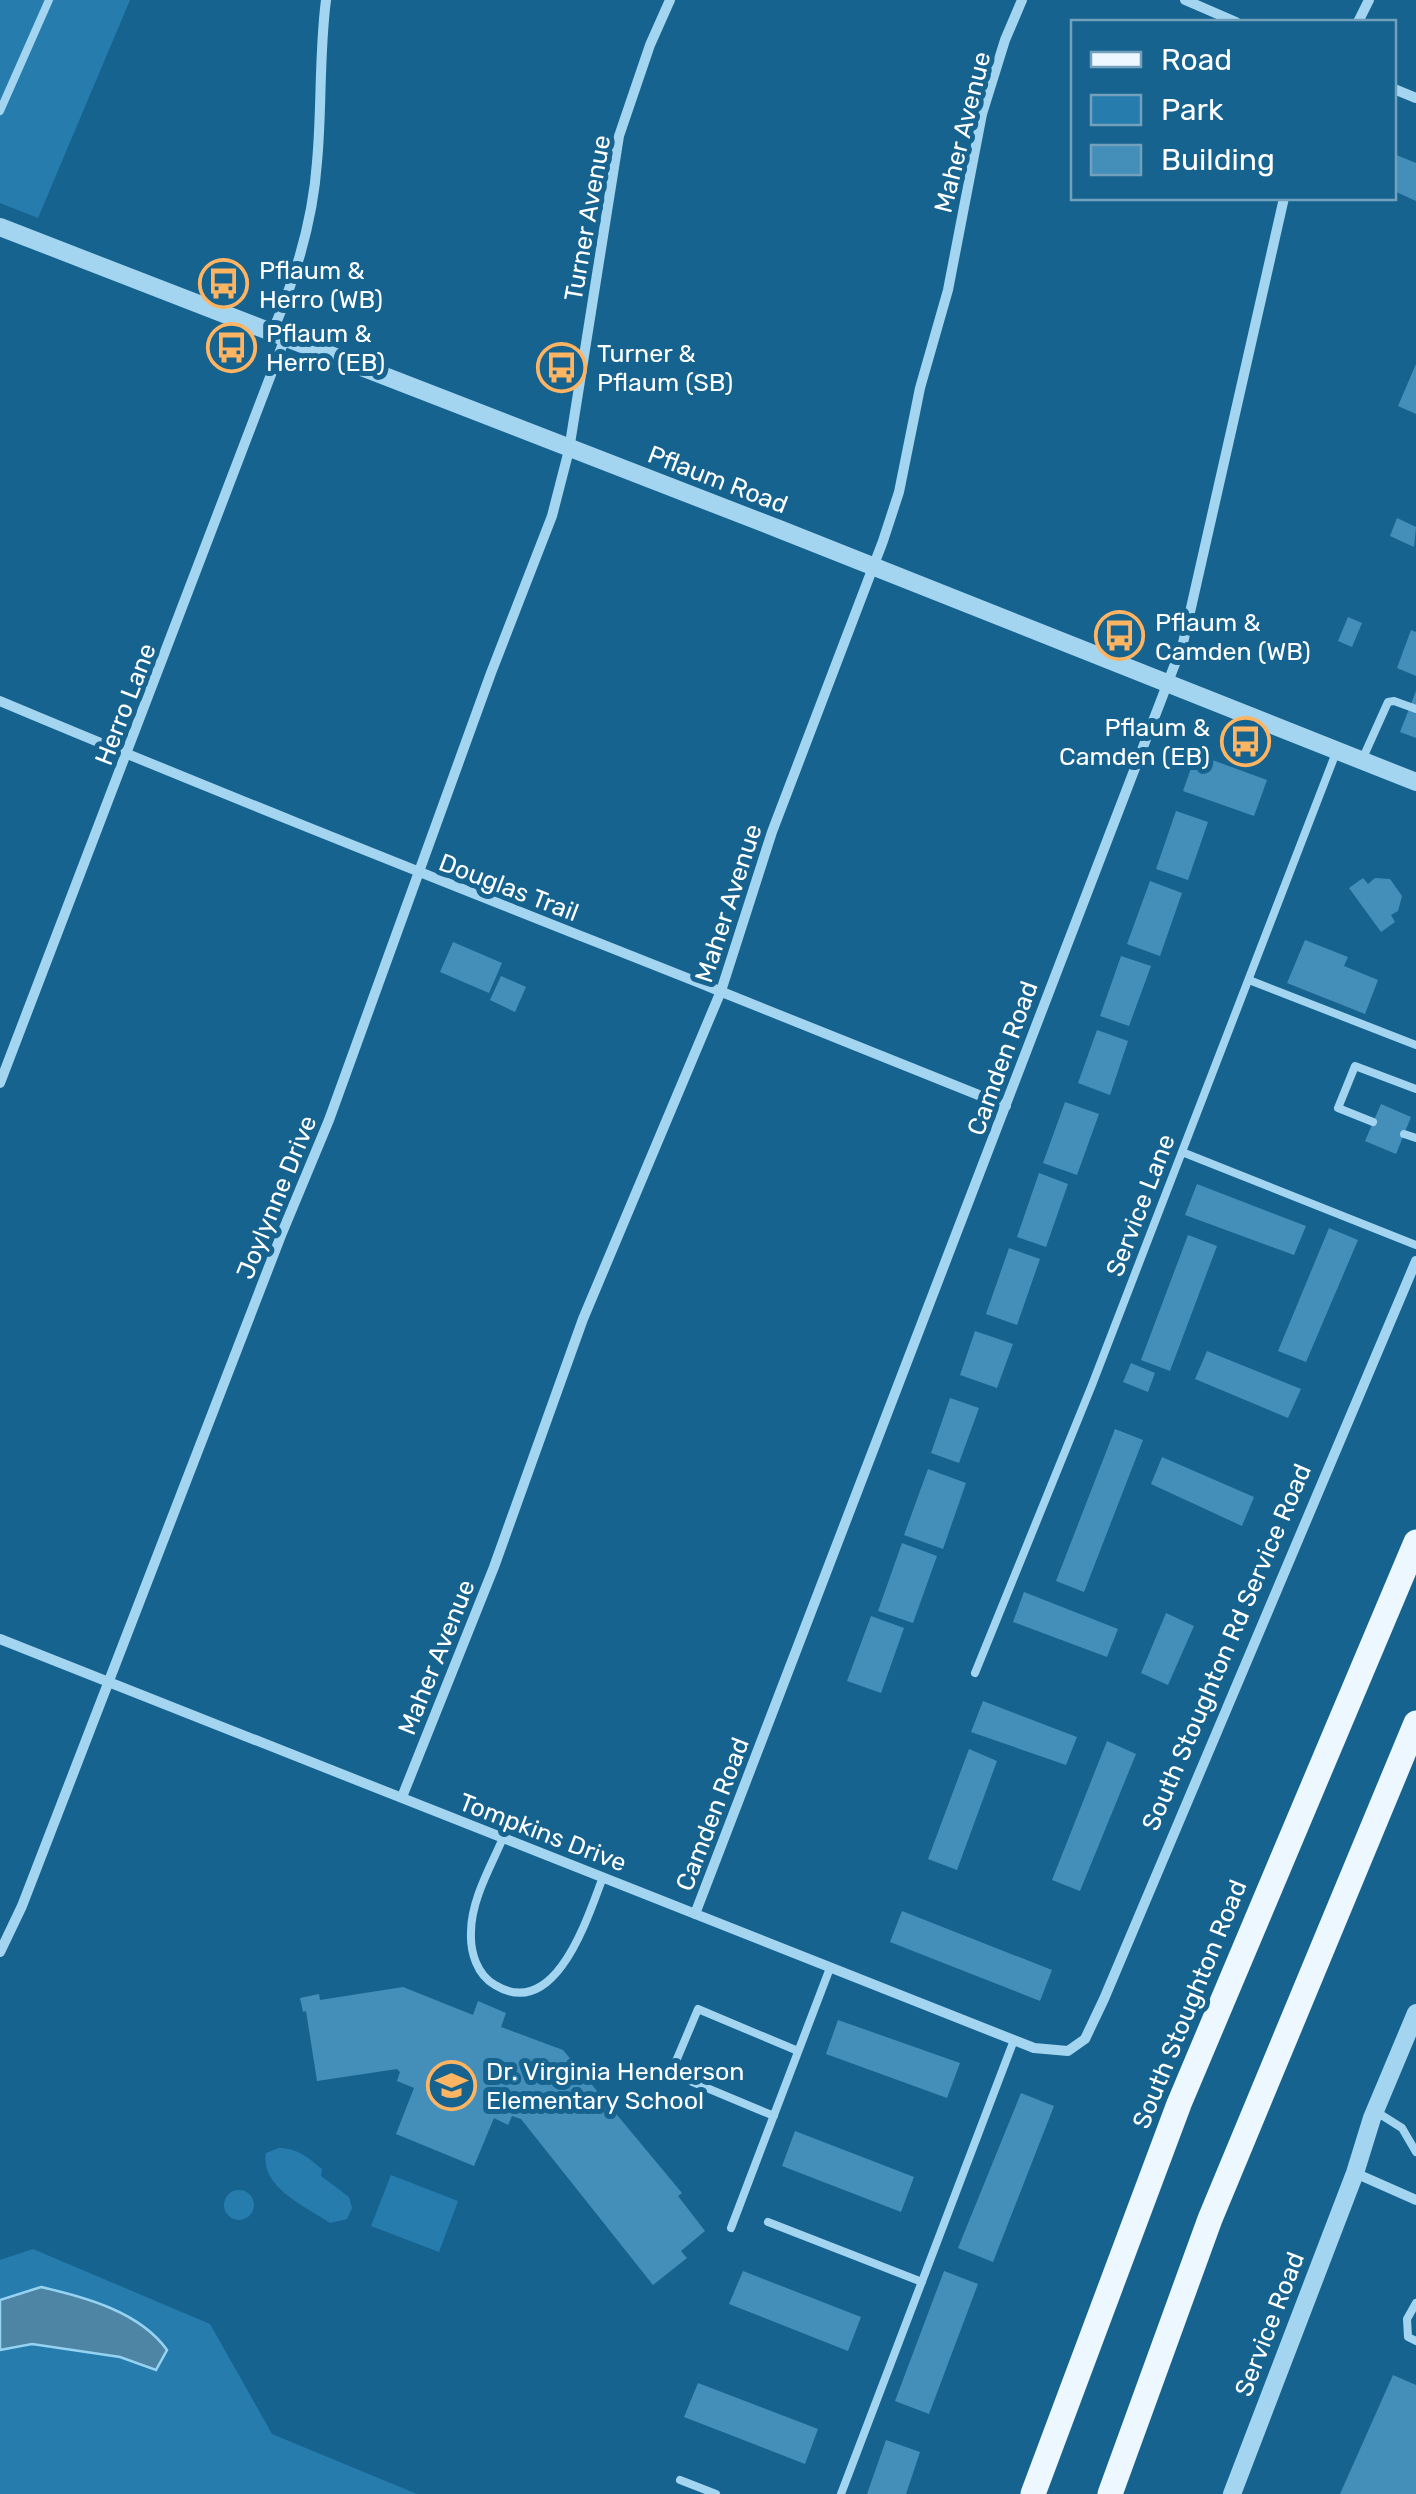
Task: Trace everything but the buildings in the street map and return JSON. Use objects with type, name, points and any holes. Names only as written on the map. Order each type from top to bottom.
[{"type":"main road","name":"South Stoughton Road","points":[[1033,2494],[1198,2057],[1416,1542]]},
{"type":"main road","points":[[1110,2494],[1210,2219],[1416,1723]]},
{"type":"street","name":"Herro Lane","points":[[0,1083],[126,756],[278,335],[314,190],[326,0]]},
{"type":"street","name":"Turner Avenue","points":[[569,450],[619,136],[670,0]]},
{"type":"street","name":"Maher Avenue","points":[[402,1798],[494,1567],[583,1319],[722,991],[772,832],[874,567],[898,492],[920,388],[948,290],[982,114],[1022,0]]},
{"type":"street","points":[[1186,0],[1231,20]]},
{"type":"street","name":"Camden Road","points":[[695,1914],[1168,683],[1196,595],[1284,200]]},
{"type":"street","name":"Pflaum Road","points":[[0,227],[1416,782]]},
{"type":"street","name":"Joylynne Drive","points":[[0,1952],[110,1684],[329,1120],[552,516],[569,450]]},
{"type":"street","name":"Douglas Trail","points":[[0,702],[126,756],[205,784],[418,873],[1006,1106]]},
{"type":"street","name":"South Stoughton Rd Service Road","points":[[1074,2048],[1085,2039],[1104,1999],[1416,1260]]},
{"type":"street","name":"Tompkins Drive","points":[[0,1639],[1034,2048],[1061,2052],[1074,2048]]},
{"type":"street","points":[[1415,2016],[1375,2111],[1355,2173],[1416,2200]]},
{"type":"street","name":"Service Road","points":[[1232,2494],[1355,2173]]},
{"type":"lane","points":[[0,111],[49,0]]},
{"type":"lane","points":[[1362,760],[1388,702],[1416,708]]},
{"type":"lane","name":"Service Lane","points":[[975,1673],[1337,750]]},
{"type":"lane","points":[[1249,980],[1416,1045]]},
{"type":"lane","points":[[1373,1122],[1338,1108],[1356,1066],[1416,1089]]},
{"type":"lane","points":[[1404,1134],[1416,1138]]},
{"type":"lane","points":[[1182,1152],[1416,1245]]},
{"type":"lane","points":[[503,1838],[470,1928],[471,1948],[478,1967],[491,1984],[508,1992],[530,1992],[562,1968],[576,1944],[603,1876]]},
{"type":"lane","points":[[731,2228],[830,1968]]},
{"type":"lane","points":[[774,2116],[671,2073],[698,2010],[798,2051]]},
{"type":"lane","points":[[841,2494],[1014,2040]]},
{"type":"lane","points":[[1375,2111],[1402,2128],[1416,2152]]},
{"type":"lane","points":[[768,2222],[922,2282]]},
{"type":"lane","points":[[1416,2303],[1407,2319],[1408,2338],[1416,2341]]},
{"type":"lane","points":[[680,2480],[716,2494]]},
{"type":"green space","points":[[0,0],[130,0],[38,218],[0,203]]},
{"type":"green space","points":[[279,2148],[307,2158],[322,2169],[321,2176],[349,2197],[352,2208],[347,2219],[330,2223],[277,2186],[266,2165],[266,2153]]},
{"type":"green space","points":[[391,2175],[458,2201],[439,2252],[371,2226]]},
{"type":"green space","points":[[239,2190],[249,2195],[254,2205],[249,2215],[239,2220],[229,2215],[224,2205],[229,2195]]},
{"type":"green space","points":[[33,2249],[210,2324],[272,2434],[417,2494],[0,2494],[0,2260]]},
{"type":"shaded area","points":[[41,2287],[93,2301],[142,2326],[167,2350],[156,2370],[120,2357],[32,2344],[0,2350],[0,2300]]},
{"type":"place","name":"Pflaum & Herro (WB)","points":[[224,284]]},
{"type":"place","name":"Pflaum & Herro (EB)","points":[[231,347]]},
{"type":"place","name":"Turner & Pflaum (SB)","points":[[562,367]]},
{"type":"place","name":"Pflaum & Camden (WB)","points":[[1120,636]]},
{"type":"place","name":"Pflaum & Camden (EB)","points":[[1245,741]]},
{"type":"place","name":"Dr. Virginia Henderson Elementary School","points":[[451,2085]]}]
